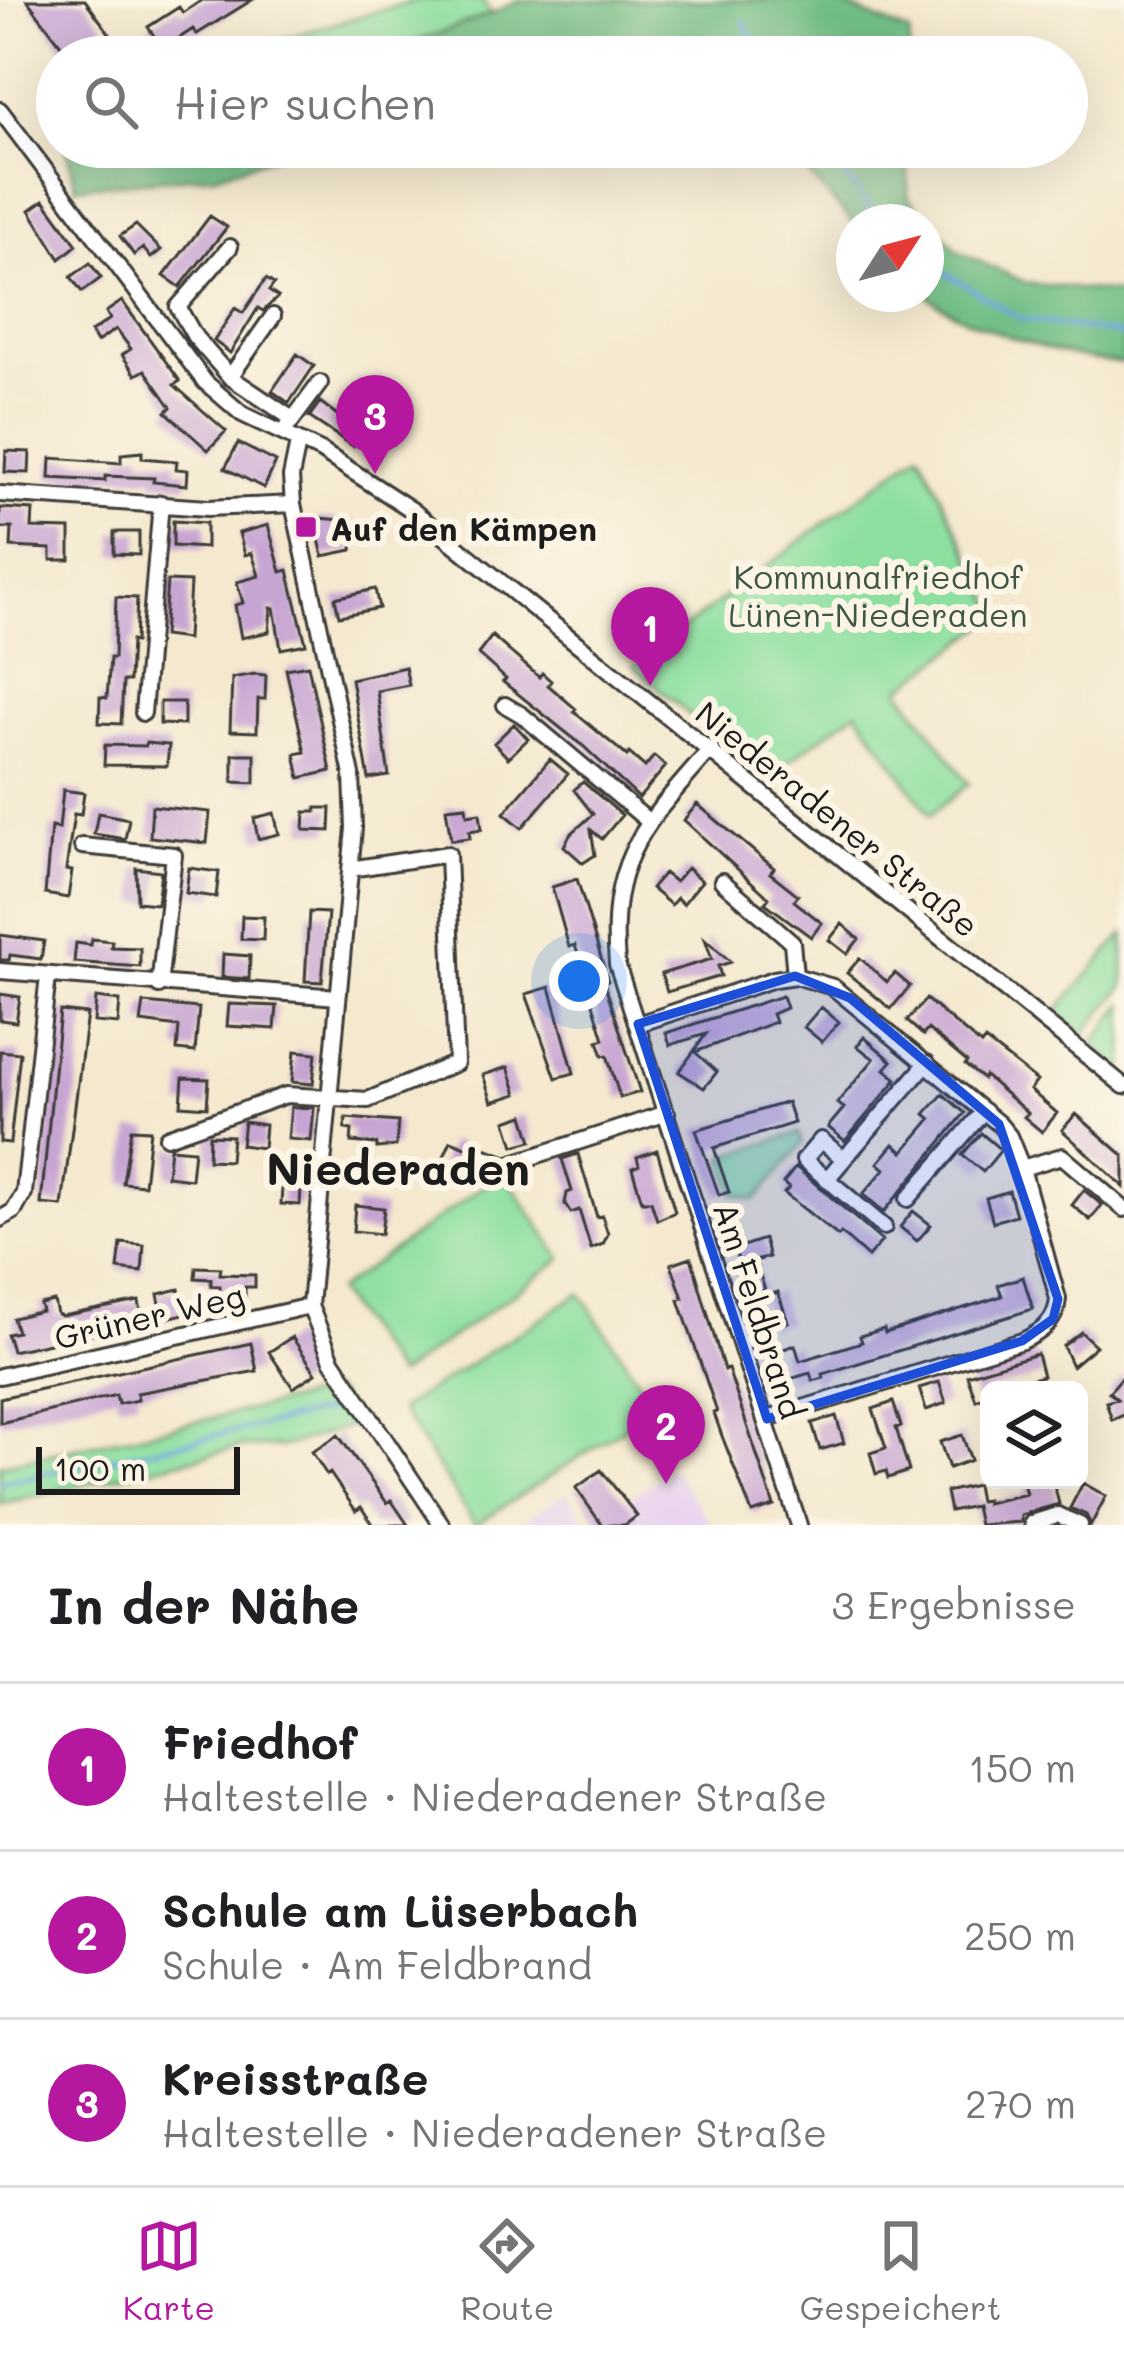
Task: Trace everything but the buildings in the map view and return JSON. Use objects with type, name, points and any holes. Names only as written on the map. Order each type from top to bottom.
[{"type":"street","name":"Niederadener Straße","points":[[0,110],[36,158]]},
{"type":"street","name":"Niederadener Straße","points":[[44,168],[205,382],[242,414],[338,460],[412,510],[1124,1086]]},
{"type":"street","points":[[230,248],[178,307],[195,337],[230,377],[291,418]]},
{"type":"street","points":[[230,377],[273,316]]},
{"type":"street","points":[[320,383],[291,418],[292,504],[352,775],[350,868],[310,1306],[332,1360],[442,1525]]},
{"type":"street","points":[[0,494],[208,508],[292,504]]},
{"type":"street","points":[[143,713],[161,502]]},
{"type":"street","points":[[505,705],[648,821]]},
{"type":"street","name":"Am Feldbrand","points":[[711,749],[648,821],[627,857],[614,929],[617,964],[799,1525]]},
{"type":"street","points":[[82,847],[173,855],[159,986]]},
{"type":"street","points":[[167,1137],[286,1095],[368,1100],[456,1063],[448,854],[350,868]]},
{"type":"street","points":[[722,881],[792,942],[796,976]]},
{"type":"street","points":[[0,971],[338,997]]},
{"type":"street","points":[[0,1219],[14,1211],[24,1193],[48,976]]},
{"type":"street","points":[[638,1024],[774,979],[796,976],[833,987],[984,1111],[1009,1136],[1022,1168],[1058,1298],[1054,1319],[1046,1328],[1022,1341],[767,1419]]},
{"type":"street","points":[[827,1179],[927,1063]]},
{"type":"street","points":[[908,1199],[984,1111]]},
{"type":"street","points":[[485,1157],[507,1165],[667,1113]]},
{"type":"street","points":[[844,1159],[821,1140],[804,1160],[884,1227]]},
{"type":"street","points":[[1022,1168],[1062,1156],[1124,1209]]},
{"type":"street","name":"Grüner Weg","points":[[0,1376],[310,1306]]},
{"type":"street","points":[[1032,1522],[1058,1515],[1080,1525]]},
{"type":"highlighted area","points":[[795,976],[850,998],[999,1124],[1058,1299],[1053,1319],[1022,1341],[767,1419],[638,1024]]},
{"type":"shaded area","points":[[672,1468],[711,1525],[591,1525]]},
{"type":"shaded area","points":[[566,1492],[589,1525],[518,1525]]},
{"type":"green space","points":[[417,0],[481,0],[492,14],[432,36],[292,36]]},
{"type":"green space","points":[[518,0],[832,0],[910,36],[432,36]]},
{"type":"green space","points":[[71,168],[238,168],[215,175],[76,187]]},
{"type":"green space","points":[[802,168],[908,168],[908,197],[914,204],[836,204]]},
{"type":"green space","points":[[944,236],[959,252],[1027,283],[1124,294],[1124,363],[1076,356],[944,308]]},
{"type":"green space","name":"Kommunalfriedhof Lünen-Niederaden","points":[[920,452],[999,615],[900,689],[969,784],[930,815],[857,711],[764,779],[633,666]]},
{"type":"green space","points":[[1124,934],[1124,986],[1082,1036],[1054,1014]]},
{"type":"green space","points":[[1124,1004],[1124,1071],[1093,1044]]},
{"type":"green space","points":[[799,1133],[803,1143],[756,1200],[735,1194],[724,1157]]},
{"type":"green space","points":[[503,1172],[562,1259],[397,1376],[336,1291]]},
{"type":"green space","points":[[580,1293],[656,1407],[475,1525],[400,1409]]},
{"type":"green space","points":[[334,1391],[359,1424],[282,1447],[241,1447],[0,1504],[0,1465]]},
{"type":"waterway","points":[[744,21],[752,36]]},
{"type":"waterway","points":[[839,168],[867,204]]},
{"type":"waterway","points":[[944,272],[1021,319],[1124,335]]},
{"type":"waterway","points":[[0,1483],[327,1411]]},
{"type":"place","name":"Kreisstraße","points":[[375,474]]},
{"type":"place","name":"Auf den Kämpen","points":[[306,527]]},
{"type":"place","name":"Friedhof","points":[[650,686]]},
{"type":"place","name":"Schule am Lüserbach","points":[[666,1484]]},
{"type":"district","name":"Niederaden","points":[[398,1167]]}]
